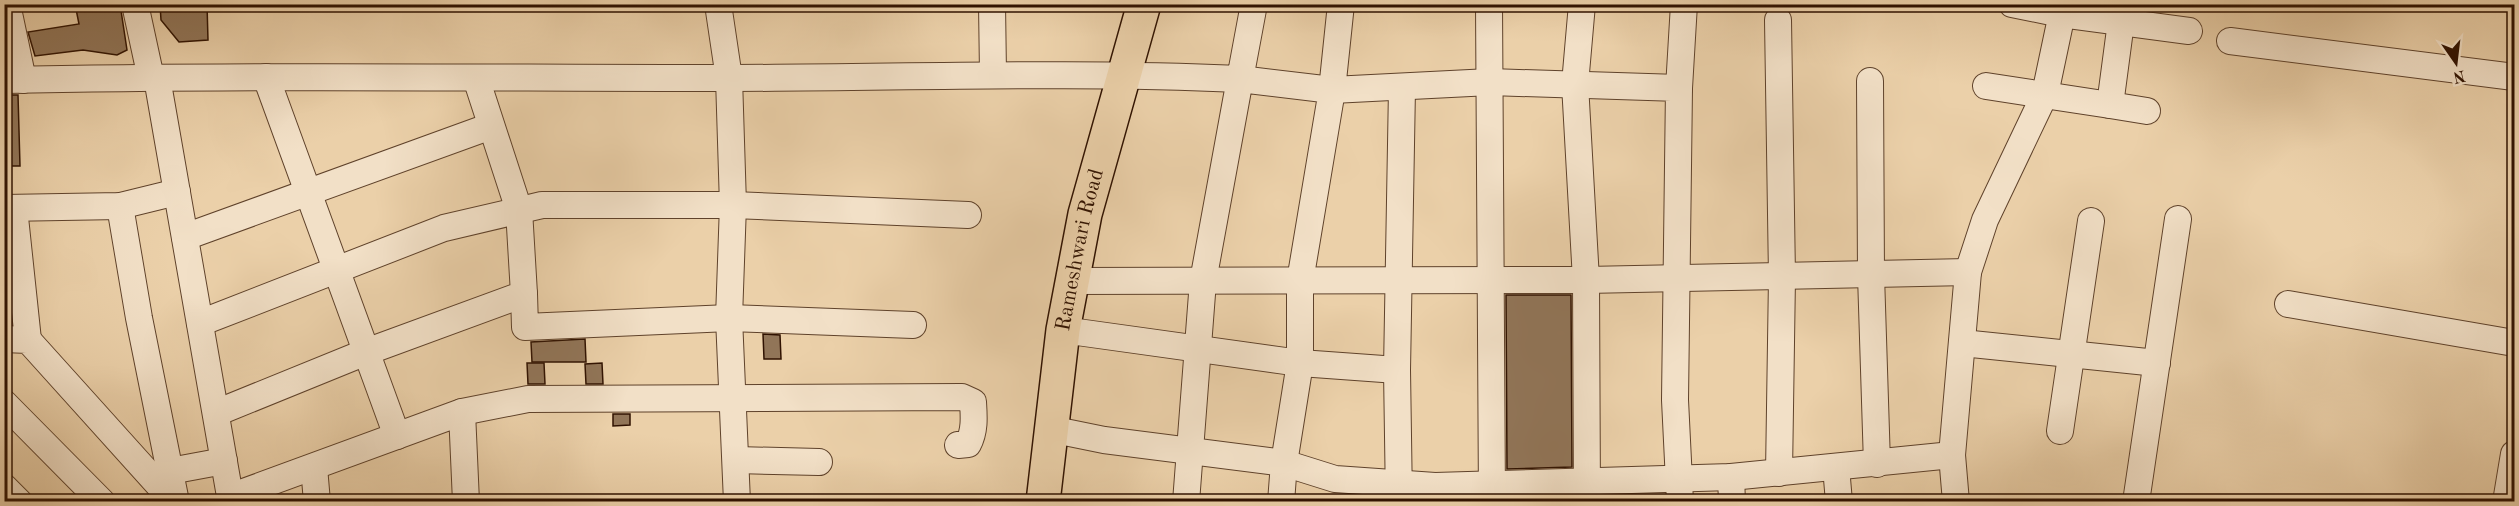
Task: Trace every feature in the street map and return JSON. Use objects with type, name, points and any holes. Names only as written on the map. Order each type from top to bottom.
[{"type":"main road","name":"Rameshwari Road","points":[[1043,501],[1063,330],[1085,214],[1144,4]]},
{"type":"street","points":[[7,4],[14,80],[266,77],[729,78],[1124,73],[1240,79],[1332,90],[1490,82],[1679,88]]},
{"type":"street","points":[[135,4],[154,78],[177,192],[230,499],[462,412],[528,399],[962,397],[973,402],[974,420],[972,436],[968,444],[958,445]]},
{"type":"street","points":[[718,4],[729,78],[733,205],[729,318],[737,501]]},
{"type":"street","points":[[992,4],[993,74]]},
{"type":"street","points":[[1186,501],[1195,348],[1203,281],[1254,4]]},
{"type":"street","points":[[1281,501],[1284,463],[1300,363],[1300,281],[1332,90],[1341,4]]},
{"type":"street","points":[[1489,4],[1492,493]]},
{"type":"street","points":[[1582,4],[1575,84],[1586,280],[1587,492]]},
{"type":"street","points":[[1680,490],[1675,400],[1679,88],[1684,4]]},
{"type":"street","points":[[2012,4],[2062,9],[2121,22],[2189,31]]},
{"type":"street","points":[[1956,501],[1952,455],[1968,272],[1985,220],[2044,93],[2062,9]]},
{"type":"street","points":[[1778,20],[1782,277],[1779,473]]},
{"type":"street","points":[[2110,105],[2121,22]]},
{"type":"street","points":[[2230,41],[2514,77]]},
{"type":"street","points":[[266,77],[397,436]]},
{"type":"street","points":[[476,78],[519,210],[525,327],[729,318],[913,325]]},
{"type":"street","points":[[1870,81],[1871,275],[1877,464]]},
{"type":"street","points":[[1986,86],[2044,93],[2147,111]]},
{"type":"street","points":[[1400,492],[1397,370],[1402,88]]},
{"type":"street","points":[[185,237],[491,126]]},
{"type":"street","points":[[175,501],[16,339],[9,208],[120,206],[177,192]]},
{"type":"street","points":[[200,322],[444,228],[542,205],[733,205],[968,214]]},
{"type":"street","points":[[120,206],[175,501]]},
{"type":"street","points":[[2136,501],[2178,219]]},
{"type":"street","points":[[2060,431],[2091,221]]},
{"type":"street","points":[[1073,281],[1490,281],[1968,272]]},
{"type":"street","points":[[216,413],[366,352],[524,294]]},
{"type":"street","points":[[2288,304],[2514,343]]},
{"type":"street","points":[[1063,330],[1300,363],[1397,370]]},
{"type":"street","points":[[1962,343],[2157,363]]},
{"type":"street","points":[[4,403],[102,501]]},
{"type":"street","points":[[462,412],[466,501]]},
{"type":"street","points":[[1050,429],[1104,440],[1284,463],[1335,490],[1400,492],[1435,486],[1492,493],[1731,489],[1779,473],[1952,455]]},
{"type":"street","points":[[2506,501],[2514,454]]},
{"type":"street","points":[[736,460],[819,462]]},
{"type":"street","points":[[170,471],[224,461]]},
{"type":"street","points":[[314,467],[316,501]]},
{"type":"street","points":[[1836,467],[1839,501]]},
{"type":"street","points":[[4,487],[19,501]]},
{"type":"building","points":[[75,4],[120,4],[127,50],[117,55],[83,50],[35,56],[28,32],[79,24]]},
{"type":"building","points":[[160,4],[207,4],[208,40],[179,42],[161,20]]},
{"type":"building","points":[[4,95],[18,95],[20,166],[4,166]]},
{"type":"building","points":[[1506,295],[1571,295],[1572,467],[1507,469]]},
{"type":"building","points":[[763,334],[780,335],[781,359],[764,359]]},
{"type":"building","points":[[585,339],[586,362],[532,362],[531,342]]},
{"type":"building","points":[[527,363],[544,363],[545,384],[528,384]]},
{"type":"building","points":[[602,363],[603,384],[586,384],[585,364]]},
{"type":"building","points":[[613,414],[630,414],[630,425],[613,426]]}]
